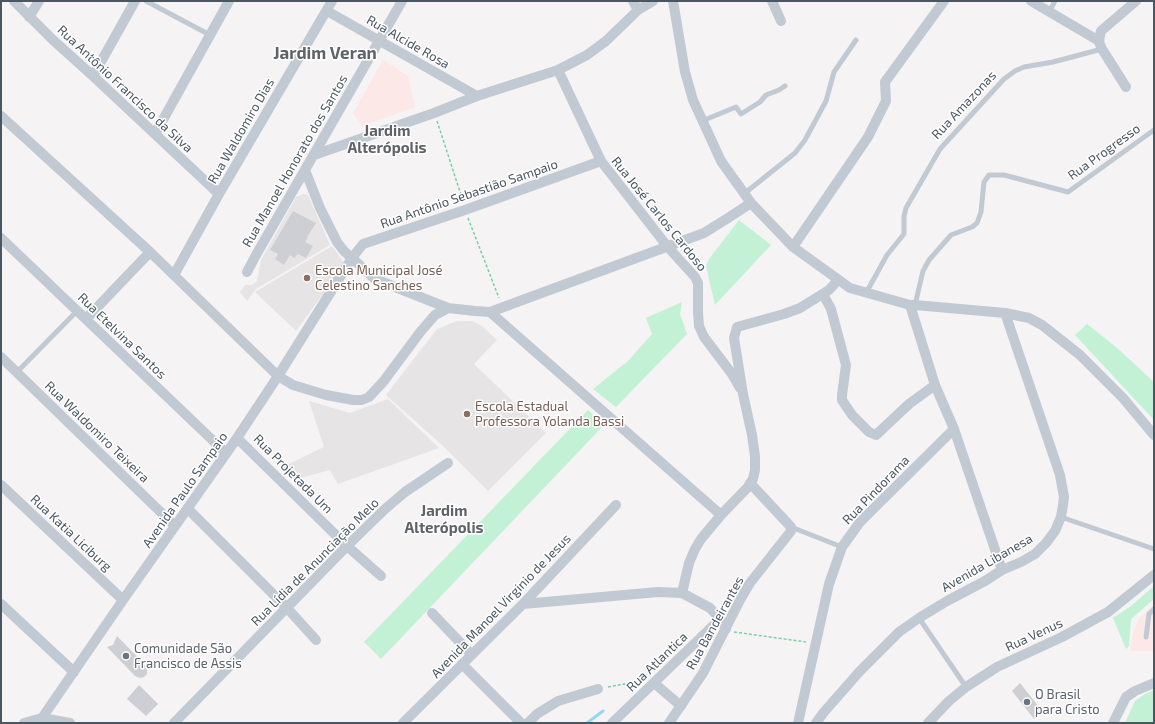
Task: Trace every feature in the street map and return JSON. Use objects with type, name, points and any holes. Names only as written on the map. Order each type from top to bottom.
[{"type":"street","name":"Rua Antônio Francisco da Silva","points":[[14,1],[29,17],[219,194]]},
{"type":"street","points":[[29,17],[39,1]]},
{"type":"street","points":[[93,76],[134,1]]},
{"type":"street","points":[[155,134],[229,1]]},
{"type":"street","name":"Rua Manoel Honorato dos Santos","points":[[247,272],[402,1]]},
{"type":"street","points":[[314,155],[434,113],[477,96],[558,70],[587,55],[606,41],[636,5],[653,1]]},
{"type":"street","points":[[673,1],[685,72],[692,100],[721,161],[751,203],[793,247],[850,288],[866,293],[913,305],[1005,313],[1029,318],[1042,325],[1080,356],[1123,398],[1154,435]]},
{"type":"street","points":[[772,1],[781,21]]},
{"type":"street","points":[[793,247],[868,137],[886,101],[885,82],[944,1]]},
{"type":"street","points":[[1031,1],[1101,45],[1126,87]]},
{"type":"street","points":[[1101,45],[1102,31],[1136,1]]},
{"type":"street","name":"Rua Alcide Rosa","points":[[329,5],[380,40],[477,96]]},
{"type":"street","name":"Rua Waldomiro Dias","points":[[174,275],[219,194],[329,5]]},
{"type":"street","name":"Rua José Carlos Cardoso","points":[[558,70],[601,162],[667,246],[695,277],[698,283],[698,312],[700,326],[704,337],[732,374],[743,394]]},
{"type":"street","points":[[1,116],[150,252],[278,376],[293,385],[308,391],[353,400],[362,400],[369,397],[435,315],[448,308]]},
{"type":"street","name":"Rua Antônio Sebastião Sampaio","points":[[352,258],[363,244],[601,162]]},
{"type":"street","points":[[305,170],[332,234],[344,251],[375,279],[448,308],[490,312],[704,232],[751,203]]},
{"type":"street","name":"Rua Etelvina Santos","points":[[1,238],[226,452]]},
{"type":"street","points":[[86,319],[150,252]]},
{"type":"street","name":"Avenida Paulo Sampaio","points":[[42,718],[226,452],[238,438],[352,258]]},
{"type":"street","points":[[682,593],[689,563],[701,538],[750,483],[755,470],[752,435],[743,394],[734,338],[737,327],[800,308],[829,290],[838,280]]},
{"type":"street","points":[[823,294],[831,310],[846,365],[842,400],[852,415],[869,432],[876,435],[909,404],[935,385]]},
{"type":"street","points":[[913,305],[935,385],[954,429],[1002,570]]},
{"type":"street","points":[[490,312],[721,515]]},
{"type":"street","name":"Avenida Libanesa","points":[[816,723],[860,671],[899,632],[947,601],[985,581],[1002,570],[1035,554],[1055,531],[1061,518],[1064,497],[1060,475],[1005,313]]},
{"type":"street","name":"Rua Waldomiro Teixeira","points":[[1,357],[175,526]]},
{"type":"street","name":"Rua Pindorama","points":[[798,723],[829,584],[842,546],[860,522],[954,429]]},
{"type":"street","name":"Rua Projetada Um","points":[[238,438],[347,546],[381,576]]},
{"type":"street","name":"Rua Lídia de Anunciação Melo","points":[[174,723],[347,546],[405,492],[448,463]]},
{"type":"street","points":[[750,483],[791,527]]},
{"type":"street","name":"Rua Katia Liciburg","points":[[1,485],[123,600]]},
{"type":"street","name":"Avenida Manoel Virginio de Jesus","points":[[403,723],[523,604],[616,505]]},
{"type":"street","points":[[188,509],[287,608],[316,640]]},
{"type":"street","name":"Rua Bandeirantes","points":[[669,723],[703,673],[750,584],[791,531],[791,527]]},
{"type":"street","name":"Rua Venus","points":[[928,723],[949,701],[966,687],[997,666],[1062,637],[1108,612],[1154,575]]},
{"type":"street","points":[[523,604],[658,592],[682,593],[698,600],[710,608],[726,628]]},
{"type":"street","points":[[1,604],[74,672]]},
{"type":"street","points":[[432,613],[472,655]]},
{"type":"street","name":"Rua Atlantica","points":[[612,723],[720,619]]},
{"type":"street","points":[[462,664],[522,723]]},
{"type":"street","points":[[654,683],[681,706]]},
{"type":"street","points":[[1113,723],[1126,697],[1135,691],[1154,683]]},
{"type":"street","points":[[528,723],[537,714],[558,701],[598,689]]},
{"type":"street","points":[[24,723],[42,718],[70,723]]},
{"type":"lane","points":[[146,1],[210,35]]},
{"type":"lane","points":[[1049,12],[1055,1]]},
{"type":"lane","points":[[745,193],[795,153],[805,140],[826,101],[834,72],[856,40]]},
{"type":"lane","name":"Rua Amazonas","points":[[866,293],[887,254],[904,234],[904,216],[906,208],[940,149],[1004,79],[1015,71],[1024,67],[1053,62],[1101,45]]},
{"type":"lane","points":[[702,121],[736,107],[741,114],[760,102],[766,95],[785,86]]},
{"type":"lane","name":"Rua Progresso","points":[[913,305],[923,271],[929,260],[951,235],[977,223],[981,212],[984,182],[989,176],[1004,175],[1068,192],[1154,130]]},
{"type":"lane","points":[[17,372],[77,311]]},
{"type":"lane","points":[[1061,518],[1154,549]]},
{"type":"lane","points":[[791,527],[842,546]]},
{"type":"lane","points":[[1146,637],[1149,614],[1154,609]]},
{"type":"lane","points":[[919,618],[966,687]]},
{"type":"path","points":[[726,628],[734,632],[815,644]]},
{"type":"path","points":[[598,689],[624,684],[646,691]]},
{"type":"shaded area","points":[[383,60],[408,76],[415,107],[362,126],[353,113]]},
{"type":"shaded area","points":[[303,194],[308,195],[330,245],[256,289],[247,301],[240,292],[245,285],[252,285],[257,281],[261,260],[296,197]]},
{"type":"shaded area","name":"Escola Municipal José Celestino Sanches","points":[[332,246],[345,264],[296,331],[255,292]]},
{"type":"shaded area","name":"Escola Estadual Professora Yolanda Bassi","points":[[457,321],[472,321],[482,326],[497,340],[474,364],[546,433],[488,491],[443,446],[386,395],[437,329]]},
{"type":"shaded area","points":[[388,399],[439,448],[338,484],[330,470],[293,480],[283,467],[324,447],[309,401],[350,413]]},
{"type":"shaded area","points":[[1154,604],[1154,651],[1130,651],[1133,634],[1138,620]]},
{"type":"green space","points":[[739,220],[771,245],[715,305],[706,266],[709,259]]},
{"type":"green space","points":[[682,302],[680,314],[687,334],[616,407],[593,389],[628,361],[652,334],[646,318]]},
{"type":"green space","points":[[1087,324],[1116,347],[1154,382],[1154,420],[1075,335]]},
{"type":"green space","points":[[588,410],[605,424],[381,659],[364,642]]},
{"type":"green space","points":[[1154,586],[1154,599],[1131,619],[1129,646],[1126,649],[1113,618],[1131,606]]},
{"type":"green space","points":[[1154,690],[1154,723],[1125,723],[1135,701]]},
{"type":"building","points":[[293,211],[316,223],[305,242],[313,246],[306,258],[298,254],[294,258],[290,255],[284,265],[275,259],[278,254],[270,250]]},
{"type":"building","name":"Comunidade São Francisco de Assis","points":[[117,636],[145,665],[147,674],[144,677],[140,678],[135,676],[107,647],[113,645]]},
{"type":"building","name":"O Brasil para Cristo","points":[[1020,683],[1043,712],[1034,719],[1012,691]]},
{"type":"building","points":[[139,685],[158,704],[146,716],[127,699]]},
{"type":"waterway","points":[[587,723],[603,711]]},
{"type":"place","name":"Escola Municipal José Celestino Sanches","points":[[307,278]]},
{"type":"place","name":"Escola Estadual Professora Yolanda Bassi","points":[[467,414]]},
{"type":"place","name":"Comunidade São Francisco de Assis","points":[[126,656]]},
{"type":"place","name":"O Brasil para Cristo","points":[[1027,702]]},
{"type":"district","name":"Jardim Veran","points":[[325,53]]},
{"type":"district","name":"Jardim Alterópolis","points":[[387,140]]},
{"type":"district","name":"Jardim Alterópolis","points":[[444,520]]}]
